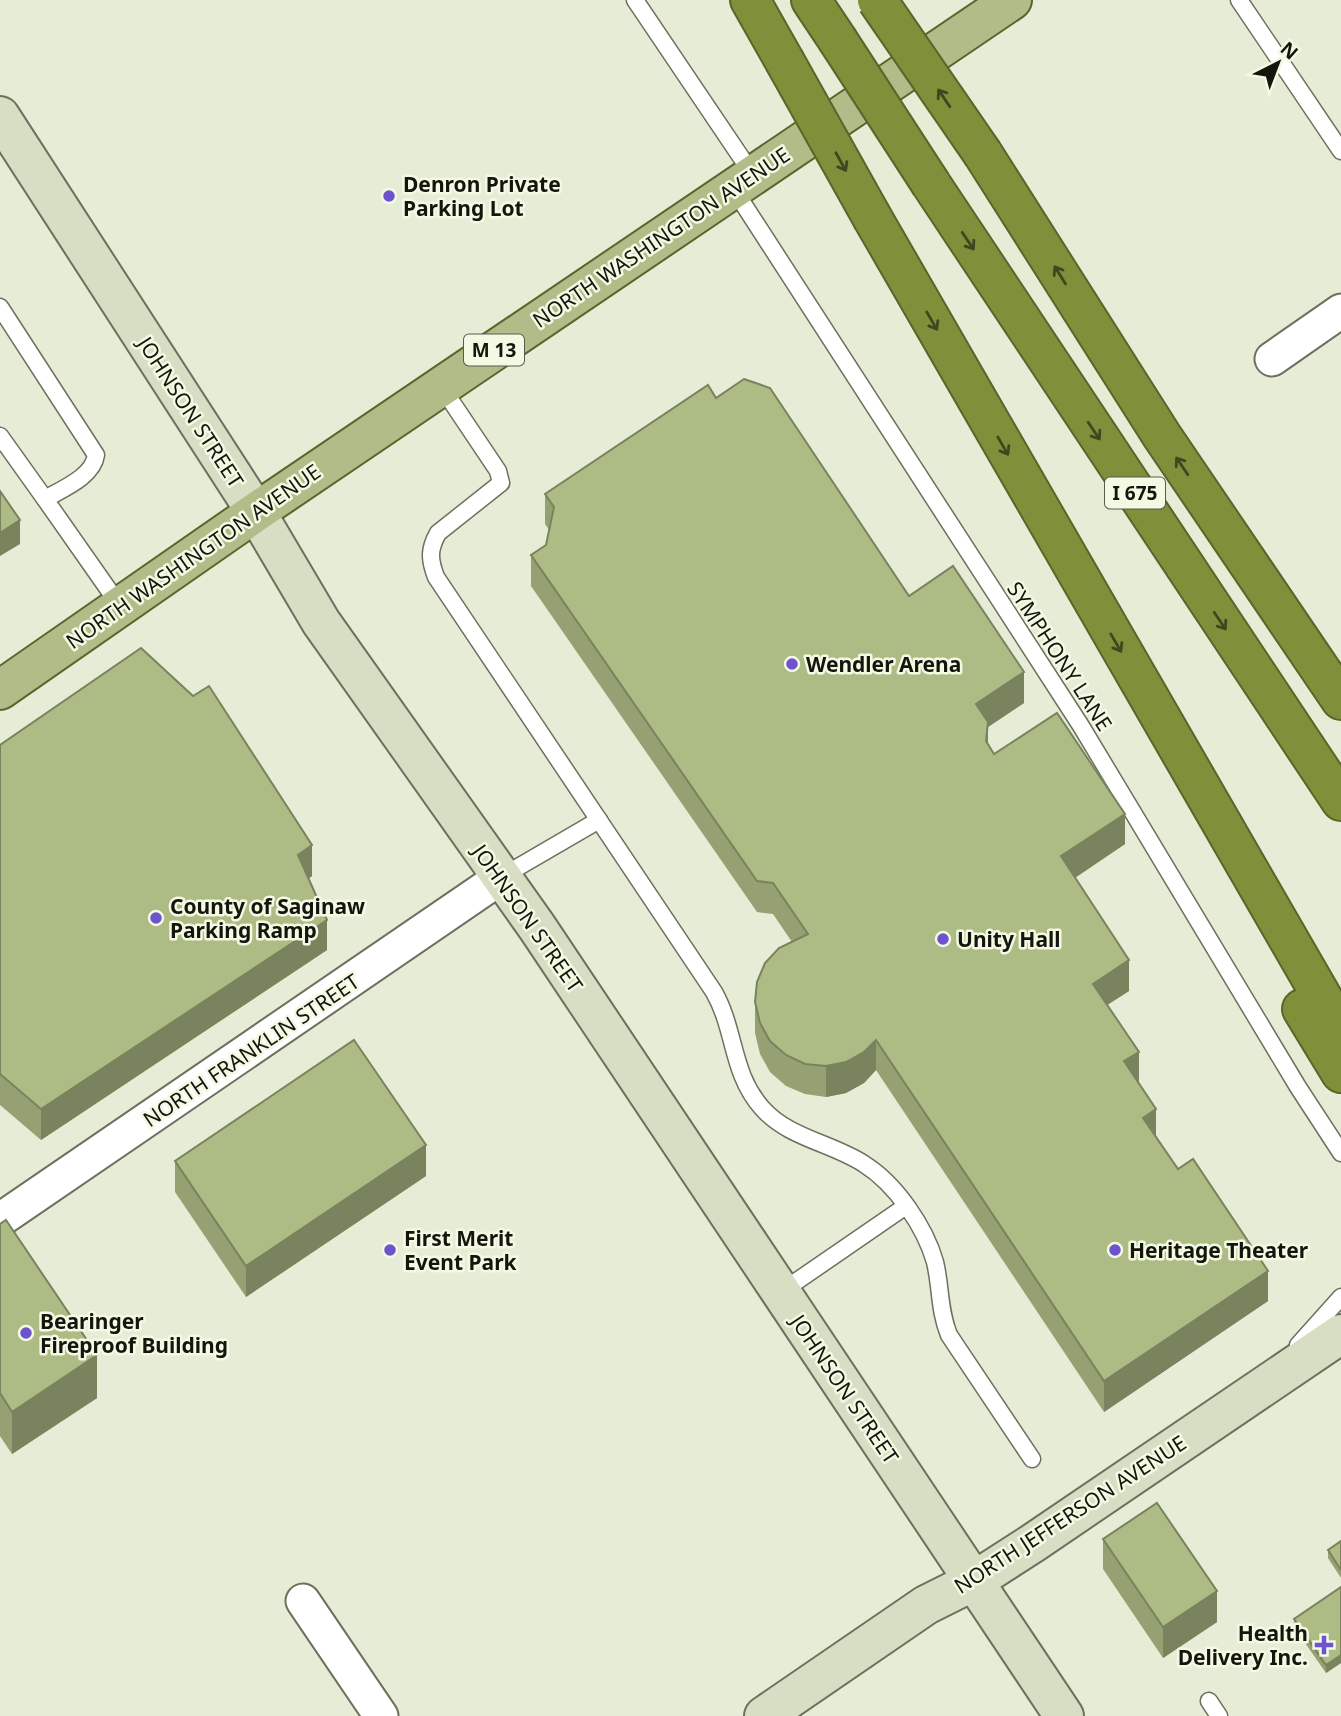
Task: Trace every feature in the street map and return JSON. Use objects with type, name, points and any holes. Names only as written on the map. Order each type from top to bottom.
[{"type":"highway","points":[[750,0],[873,219],[1341,1030]]},
{"type":"highway","name":"I 675","points":[[811,0],[1341,801]]},
{"type":"highway","name":"I 675","points":[[877,0],[983,154],[1220,523],[1341,700]]},
{"type":"highway","points":[[1220,523],[1341,664]]},
{"type":"highway","points":[[1238,855],[1286,982],[1341,1073]]},
{"type":"main road","name":"NORTH WASHINGTON AVENUE","points":[[0,690],[256,512],[1012,0]]},
{"type":"street","name":"JOHNSON STREET","points":[[0,116],[256,512],[321,622],[537,927],[1063,1716]]},
{"type":"street","points":[[1272,359],[1341,310]]},
{"type":"street","name":"NORTH FRANKLIN STREET","points":[[0,1220],[500,878]]},
{"type":"street","name":"NORTH JEFFERSON AVENUE","points":[[764,1716],[926,1605],[974,1581],[1341,1334]]},
{"type":"street","points":[[303,1601],[380,1716]]},
{"type":"lane","name":"SYMPHONY LANE","points":[[635,0],[743,182],[1081,726],[1298,1087],[1341,1153]]},
{"type":"lane","points":[[1239,0],[1341,151]]},
{"type":"lane","points":[[0,307],[96,455],[95,464],[87,473],[45,499]]},
{"type":"lane","points":[[441,386],[498,471],[501,483],[438,533],[431,544],[429,561],[436,577],[720,1003],[726,1014],[735,1062],[745,1084],[763,1110],[789,1130],[867,1165],[906,1206],[934,1260],[940,1313],[950,1335],[1032,1459]]},
{"type":"lane","points":[[0,436],[120,606]]},
{"type":"lane","points":[[500,878],[599,820]]},
{"type":"lane","points":[[780,1292],[906,1206]]},
{"type":"lane","points":[[1235,1405],[1303,1341],[1341,1297]]},
{"type":"lane","points":[[1209,1701],[1219,1716]]},
{"type":"building","points":[[744,379],[770,388],[909,596],[953,566],[1024,672],[976,704],[988,722],[986,741],[994,754],[1057,713],[1125,814],[1061,856],[1129,960],[1093,984],[1139,1052],[1124,1061],[1156,1109],[1143,1118],[1178,1169],[1193,1159],[1268,1271],[1104,1381],[876,1040],[864,1052],[846,1062],[826,1066],[805,1064],[786,1055],[770,1041],[760,1023],[755,1002],[757,982],[765,963],[779,948],[808,934],[773,883],[757,881],[531,555],[546,545],[554,507],[545,494],[708,385],[716,398]]},
{"type":"building","points":[[0,491],[20,520],[0,533]]},
{"type":"building","name":"County of Saginaw Parking Ramp","points":[[141,648],[193,696],[209,686],[312,845],[298,855],[327,920],[41,1109],[0,1074],[0,745]]},
{"type":"building","points":[[354,1040],[426,1145],[246,1266],[175,1161]]},
{"type":"building","name":"Bearinger Fireproof Building","points":[[6,1220],[97,1355],[12,1412],[0,1393],[0,1224]]},
{"type":"building","points":[[1157,1503],[1217,1591],[1163,1627],[1103,1539]]},
{"type":"building","points":[[1341,1541],[1341,1570],[1328,1550]]},
{"type":"building","name":"Health Delivery Inc.","points":[[1341,1587],[1341,1655],[1326,1665],[1294,1619]]},
{"type":"place","name":"Denron Private Parking Lot","points":[[389,196]]},
{"type":"place","name":"Wendler Arena","points":[[792,664]]},
{"type":"place","name":"County of Saginaw Parking Ramp","points":[[156,918]]},
{"type":"place","name":"Unity Hall","points":[[943,939]]},
{"type":"place","name":"First Merit Event Park","points":[[390,1250]]},
{"type":"place","name":"Heritage Theater","points":[[1115,1250]]},
{"type":"place","name":"Bearinger Fireproof Building","points":[[26,1333]]},
{"type":"place","name":"Health Delivery Inc.","points":[[1324,1645]]}]
